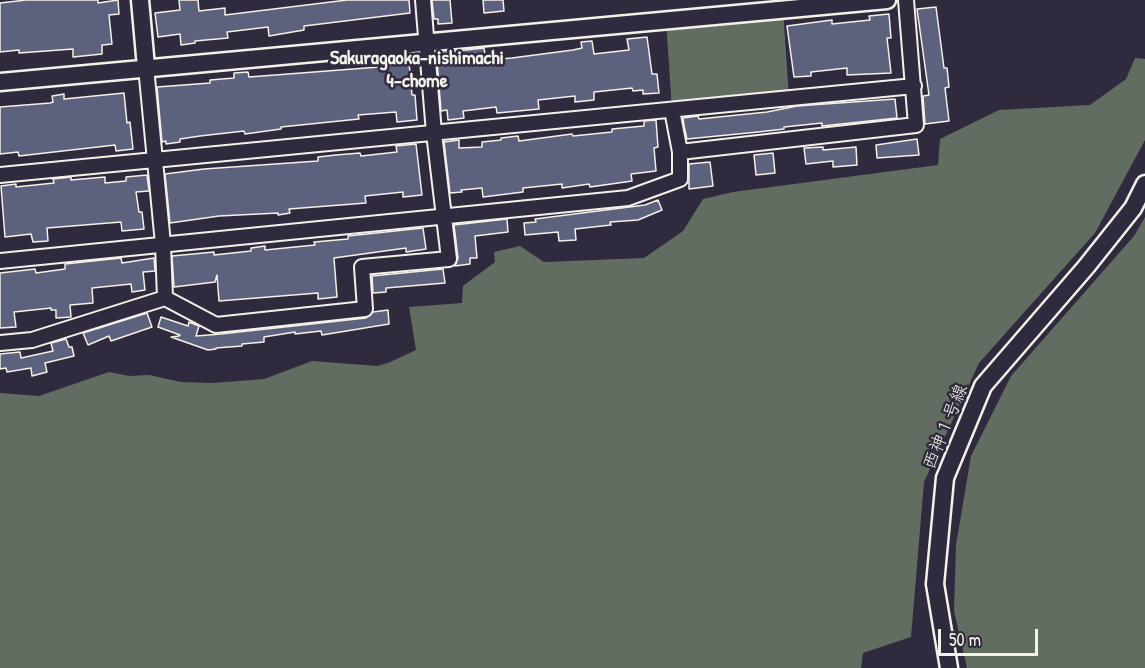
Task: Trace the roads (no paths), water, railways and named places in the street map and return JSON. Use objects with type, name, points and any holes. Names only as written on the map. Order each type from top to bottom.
[{"type":"street","points":[[140,0],[163,244],[165,298]]},
{"type":"street","points":[[0,344],[32,340],[165,298],[216,326],[365,309],[362,267],[449,259],[434,133],[423,0]]},
{"type":"street","points":[[0,82],[887,0]]},
{"type":"street","points":[[680,152],[916,125],[906,0]]},
{"type":"street","points":[[0,175],[914,86]]},
{"type":"street","points":[[0,261],[628,198],[680,179],[680,152],[672,110]]},
{"type":"street","name":"西神１号線","points":[[949,668],[935,584],[945,478],[984,386],[1086,267],[1132,208],[1145,184]]},
{"type":"district","name":"Sakuragaoka-nishimachi 4-chome","points":[[417,70]]}]
